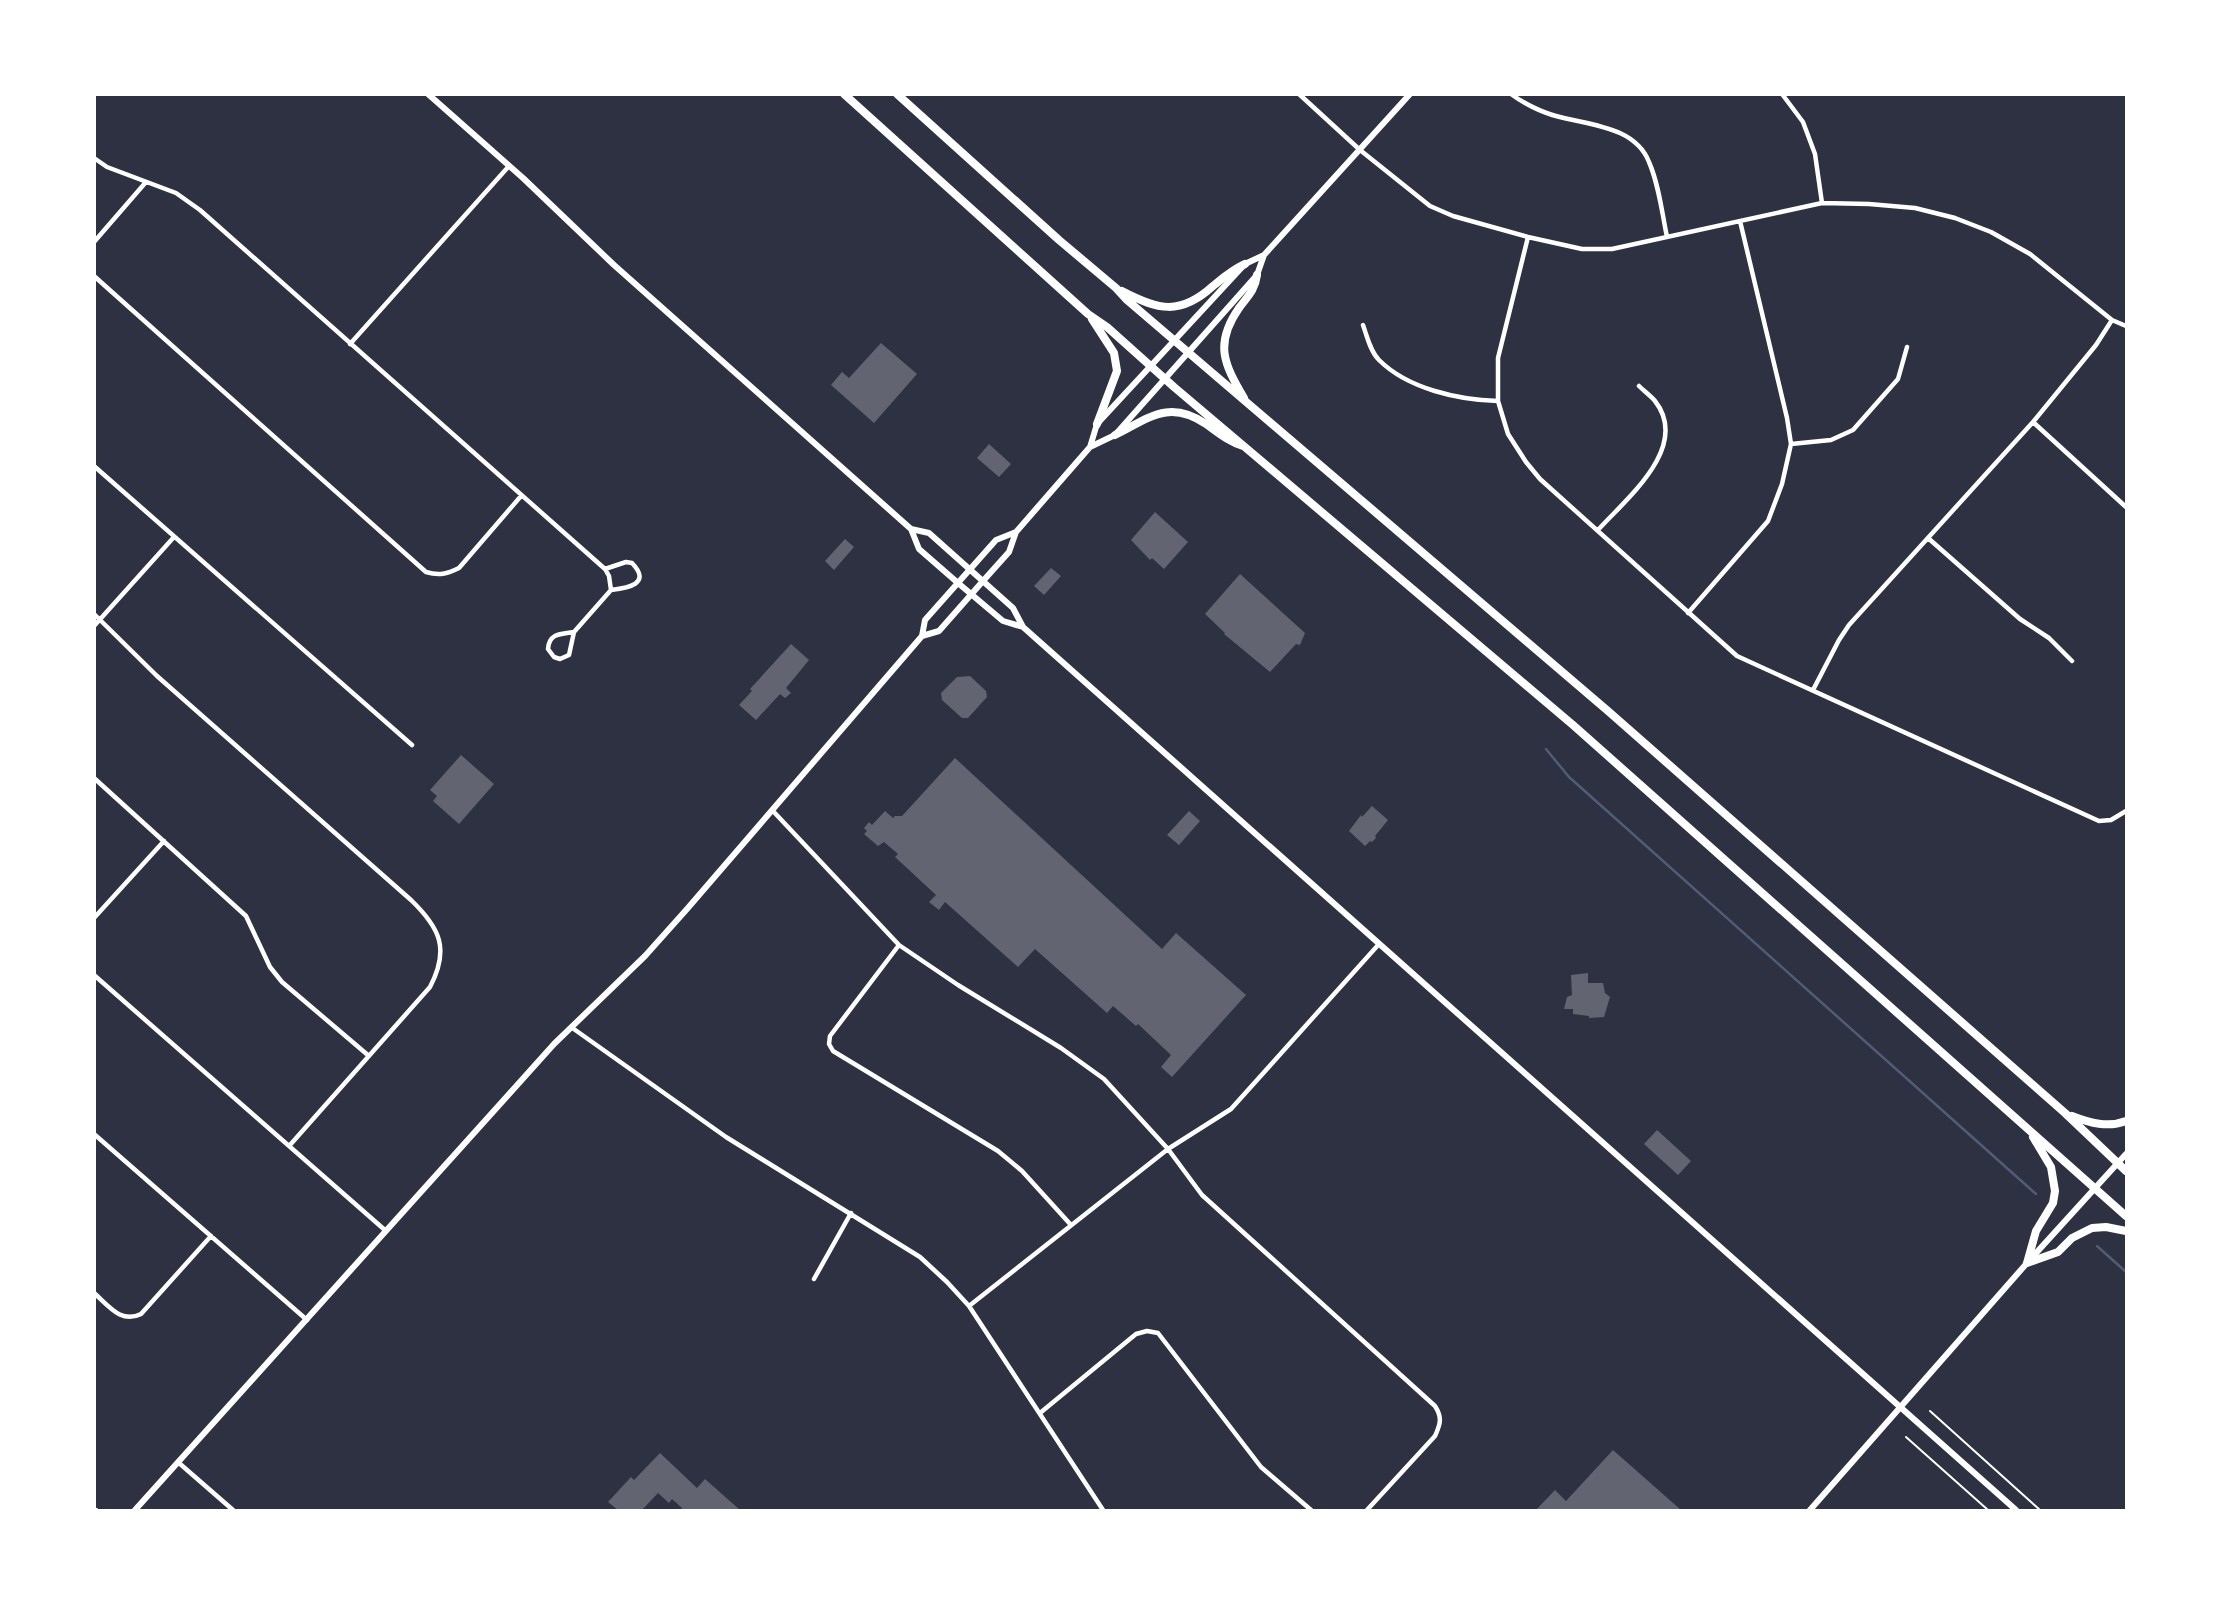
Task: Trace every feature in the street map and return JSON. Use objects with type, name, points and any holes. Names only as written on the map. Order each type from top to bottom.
[{"type":"highway","points":[[844,94],[1088,314],[1107,327],[1642,784],[2126,1216]]},
{"type":"highway","points":[[897,94],[1174,341],[1608,710],[2065,1113],[2126,1171]]},
{"type":"highway","points":[[1116,288],[1146,304],[1176,308],[1194,301],[1230,271],[1245,264]]},
{"type":"highway","points":[[1247,404],[1229,373],[1223,351],[1225,337],[1238,309],[1255,289],[1257,275]]},
{"type":"highway","points":[[1088,314],[1114,354],[1117,371],[1098,415],[1097,424]]},
{"type":"highway","points":[[1115,435],[1147,417],[1165,411],[1184,413],[1229,441],[1248,447]]},
{"type":"highway","points":[[2065,1113],[2103,1125],[2126,1121]]},
{"type":"highway","points":[[2027,1128],[2051,1167],[2055,1191],[2053,1203],[2036,1231],[2027,1263]]},
{"type":"highway","points":[[2027,1263],[2058,1252],[2072,1238],[2092,1228],[2106,1227],[2126,1231]]},
{"type":"main road","points":[[428,94],[614,265],[911,529],[919,548],[958,583],[1003,621],[1023,627]]},
{"type":"main road","points":[[1090,447],[1097,424],[1245,264],[1264,255],[1410,94]]},
{"type":"main road","points":[[922,636],[939,631],[984,581],[1009,552],[1016,532],[1090,447],[1115,435],[1257,275],[1264,255]]},
{"type":"main road","points":[[911,529],[929,533],[984,581],[1013,608],[1023,627],[2015,1510]]},
{"type":"main road","points":[[135,1510],[570,1027],[645,956],[922,636],[925,620],[996,540],[1016,532]]},
{"type":"main road","points":[[1810,1510],[2126,1154]]},
{"type":"street","points":[[1299,94],[1360,150],[1430,206],[1453,216],[1582,249],[1612,249],[1822,203],[1915,208],[1967,223],[2030,254],[2112,320],[2126,326]]},
{"type":"street","points":[[1511,94],[1552,115],[1626,135],[1637,143],[1649,161],[1667,237]]},
{"type":"street","points":[[1782,94],[1803,122],[1815,154],[1822,203]]},
{"type":"street","points":[[94,158],[107,167],[179,195],[200,210],[605,569],[611,590]]},
{"type":"street","points":[[350,344],[509,166]]},
{"type":"street","points":[[94,242],[146,182]]},
{"type":"street","points":[[1688,613],[1768,522],[1782,484],[1791,444],[1740,221]]},
{"type":"street","points":[[1528,237],[1498,358],[1498,401],[1508,434],[1540,479],[1737,656],[2099,821],[2110,820],[2126,811]]},
{"type":"street","points":[[94,276],[426,572],[437,575],[459,568],[521,496]]},
{"type":"street","points":[[1813,690],[1849,625],[2033,422],[2096,345],[2112,320]]},
{"type":"street","points":[[1363,325],[1372,350],[1380,360],[1407,379],[1440,393],[1473,400],[1498,401]]},
{"type":"street","points":[[1791,444],[1831,440],[1853,430],[1898,379],[1907,347]]},
{"type":"street","points":[[1598,530],[1657,464],[1665,443],[1663,419],[1656,402],[1639,386]]},
{"type":"street","points":[[2033,422],[2126,507]]},
{"type":"street","points":[[94,466],[412,745]]},
{"type":"street","points":[[94,626],[174,537]]},
{"type":"street","points":[[1928,538],[2020,619],[2049,638],[2072,662]]},
{"type":"street","points":[[574,632],[551,638],[548,649],[554,657],[560,659],[569,655],[574,632],[611,590],[629,588],[639,579],[639,573],[632,563],[626,562],[605,569]]},
{"type":"street","points":[[94,614],[157,676],[419,908],[436,929],[441,953],[436,975],[429,987],[290,1145]]},
{"type":"street","points":[[94,778],[246,916],[270,967],[282,982],[369,1056]]},
{"type":"street","points":[[772,810],[899,945],[1061,1048],[1104,1079],[1168,1149],[1202,1195],[1434,1406],[1441,1415],[1441,1424],[1435,1436],[1367,1510]]},
{"type":"street","points":[[94,918],[164,841]]},
{"type":"street","points":[[969,1306],[1168,1149],[1231,1109],[1379,943]]},
{"type":"street","points":[[899,945],[830,1036],[829,1044],[833,1051],[998,1151],[1022,1171],[1071,1225]]},
{"type":"street","points":[[94,975],[386,1232]]},
{"type":"street","points":[[570,1027],[726,1138],[920,1257],[969,1306],[1103,1510]]},
{"type":"street","points":[[94,1134],[307,1320]]},
{"type":"street","points":[[814,1279],[852,1213]]},
{"type":"street","points":[[94,1293],[118,1314],[133,1318],[141,1314],[211,1236]]},
{"type":"street","points":[[1040,1413],[1136,1334],[1147,1331],[1158,1333],[1261,1467],[1311,1510]]},
{"type":"street","points":[[179,1463],[233,1510]]},
{"type":"path","points":[[1930,1412],[2040,1510]]},
{"type":"path","points":[[1906,1437],[1988,1510]]},
{"type":"building","points":[[881,343],[917,374],[874,423],[831,385],[842,372],[849,378]]},
{"type":"building","points":[[989,444],[1011,464],[999,477],[977,458]]},
{"type":"building","points":[[1155,512],[1188,542],[1164,569],[1152,558],[1150,560],[1131,540]]},
{"type":"building","points":[[845,539],[854,547],[834,570],[825,561]]},
{"type":"building","points":[[1051,568],[1061,576],[1044,595],[1034,586]]},
{"type":"building","points":[[1240,574],[1305,633],[1300,645],[1296,644],[1270,672],[1224,634],[1205,614]]},
{"type":"building","points":[[791,644],[809,660],[786,688],[791,693],[785,698],[780,694],[756,720],[739,705]]},
{"type":"building","points":[[970,676],[986,691],[987,697],[968,718],[962,718],[942,700],[941,693],[957,677]]},
{"type":"building","points":[[461,755],[494,784],[459,824],[433,801],[437,796],[430,790]]},
{"type":"building","points":[[955,758],[1162,949],[1176,933],[1246,995],[1172,1077],[1161,1067],[1171,1055],[1138,1024],[1136,1026],[1113,1006],[1107,1013],[1035,949],[1018,967],[945,902],[939,910],[929,902],[936,895],[895,857],[898,854],[884,842],[878,846],[864,834],[867,831],[864,828],[869,822],[872,825],[885,811],[893,818],[902,816]]},
{"type":"building","points":[[1372,806],[1388,820],[1376,838],[1365,846],[1349,831]]},
{"type":"building","points":[[1189,811],[1200,821],[1179,845],[1167,835]]},
{"type":"building","points":[[1588,973],[1588,983],[1603,983],[1605,993],[1610,997],[1604,1017],[1589,1018],[1573,1014],[1573,1009],[1564,1009],[1567,997],[1572,995],[1571,975]]},
{"type":"building","points":[[1657,1130],[1691,1161],[1678,1175],[1644,1144]]},
{"type":"building","points":[[1613,1450],[1681,1510],[1536,1510],[1555,1490],[1566,1501]]},
{"type":"building","points":[[660,1453],[697,1488],[705,1479],[740,1510],[680,1510],[682,1508],[672,1499],[669,1503],[658,1493],[642,1510],[618,1510],[608,1502],[631,1477],[634,1480]]},
{"type":"waterway","points":[[1546,749],[1569,777],[2036,1194]]},
{"type":"waterway","points":[[2097,1246],[2126,1272]]}]
